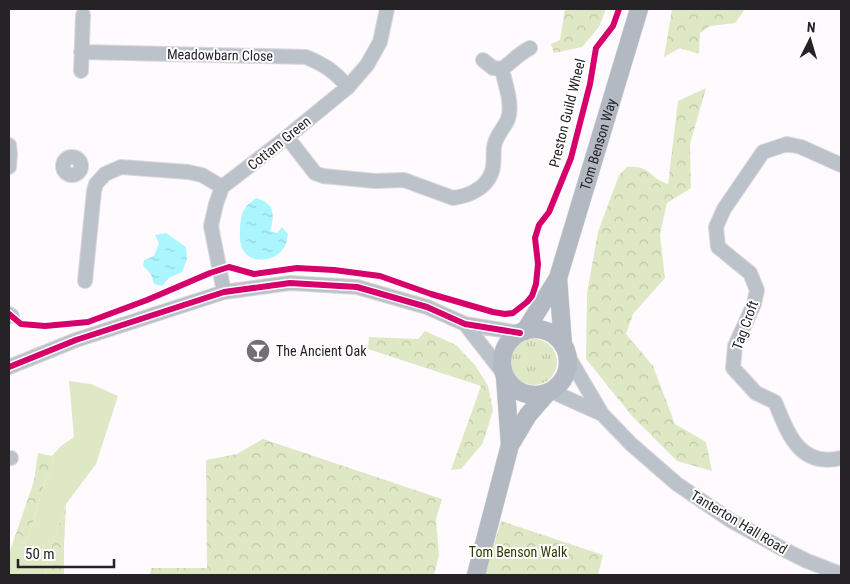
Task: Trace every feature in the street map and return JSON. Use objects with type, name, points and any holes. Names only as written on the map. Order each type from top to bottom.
[{"type":"main road","name":"Tom Benson Way","points":[[523,332],[558,278],[639,9]]},
{"type":"main road","name":"Tom Benson Way","points":[[558,278],[564,348]]},
{"type":"main road","points":[[476,575],[510,445],[528,415],[560,383],[565,374],[568,362],[564,348],[556,337],[546,332],[536,330],[523,332],[512,338],[503,354],[502,364],[510,445]]},
{"type":"main road","points":[[504,375],[518,391],[537,395],[549,392]]},
{"type":"street","name":"Cottam Green","points":[[222,187],[287,138],[348,87],[367,65],[380,42],[387,9]]},
{"type":"street","points":[[81,71],[83,14]]},
{"type":"street","points":[[483,60],[493,68],[502,69],[510,64],[519,54],[530,48]]},
{"type":"street","name":"Meadowbarn Close","points":[[81,52],[306,57],[325,65],[338,75],[348,87]]},
{"type":"street","points":[[287,138],[315,173],[324,176],[375,181],[404,180],[453,198],[460,197],[482,188],[492,174],[494,146],[498,134],[508,120],[510,105],[502,69]]},
{"type":"street","name":"Tag Croft","points":[[841,165],[801,147],[787,144],[763,152],[724,209],[716,227],[718,248],[750,273],[757,290],[754,304],[735,346],[733,368],[756,393],[775,402],[792,440],[802,450],[815,459],[835,460],[841,458]]},
{"type":"street","points":[[9,145],[9,166]]},
{"type":"street","points":[[85,281],[94,191],[96,184],[105,174],[121,167],[188,172],[202,175],[222,187],[211,226],[224,292]]},
{"type":"street","points":[[78,172],[96,184]]},
{"type":"street","points":[[9,366],[124,324],[224,292],[290,283],[356,287],[427,307],[465,324],[523,332]]},
{"type":"street","points":[[465,324],[504,375]]},
{"type":"street","name":"Tanterton Hall Road","points":[[564,348],[602,414],[652,463],[704,504],[730,520],[807,561],[841,574]]},
{"type":"street","name":"Tanterton Hall Road","points":[[549,392],[602,414]]},
{"type":"green space","points":[[565,9],[606,9],[599,27],[582,47],[554,53],[551,44],[560,40]]},
{"type":"green space","points":[[672,9],[745,9],[735,23],[710,26],[700,33],[699,54],[680,48],[664,57]]},
{"type":"green space","points":[[706,88],[690,144],[691,188],[667,203],[660,234],[665,278],[633,314],[626,334],[653,366],[675,424],[706,442],[712,471],[677,461],[632,416],[586,359],[587,293],[598,232],[619,175],[627,167],[641,168],[668,184],[678,101]]},
{"type":"green space","points":[[425,331],[456,345],[475,365],[488,386],[493,410],[483,443],[461,469],[451,470],[481,386],[368,349],[369,337],[418,339]]},
{"type":"green space","points":[[529,339],[539,339],[553,349],[557,362],[553,375],[547,381],[539,385],[529,385],[515,375],[511,367],[511,357],[521,343]]},
{"type":"green space","points":[[69,381],[91,384],[118,396],[96,464],[66,504],[51,547],[45,575],[9,575],[9,551],[21,547],[28,538],[46,479],[53,467],[52,456],[61,446],[74,437]]},
{"type":"green space","points":[[263,439],[442,499],[436,519],[439,555],[434,575],[150,575],[151,568],[207,568],[206,460],[237,454]]},
{"type":"green space","points":[[38,453],[52,456],[53,467],[46,479],[28,538],[21,547],[10,551],[34,481]]},
{"type":"green space","points":[[66,504],[64,575],[45,575],[51,547]]},
{"type":"green space","name":"Tom Benson Walk","points":[[501,521],[603,555],[598,575],[485,575]]},
{"type":"water","points":[[256,198],[267,203],[272,210],[273,220],[270,231],[277,233],[282,227],[288,234],[284,248],[274,257],[263,260],[251,258],[247,255],[243,250],[240,239],[243,213],[246,207]]},
{"type":"water","points":[[166,233],[186,247],[187,259],[182,272],[169,278],[162,286],[154,284],[151,274],[143,266],[144,260],[154,256],[159,243],[155,235]]},
{"type":"cycle path","name":"Preston Guild Wheel","points":[[9,314],[21,324],[45,326],[88,322],[229,267],[254,274],[297,268],[334,270],[380,276],[431,294],[493,312],[513,313],[532,296],[536,284],[538,264],[535,238],[539,225],[549,212],[571,158],[590,84],[596,48],[613,26],[619,9]]},
{"type":"cycle path","points":[[9,367],[76,340],[224,292],[290,283],[357,287],[427,307],[465,324],[520,333]]},
{"type":"place","name":"The Ancient Oak","points":[[258,351]]}]
